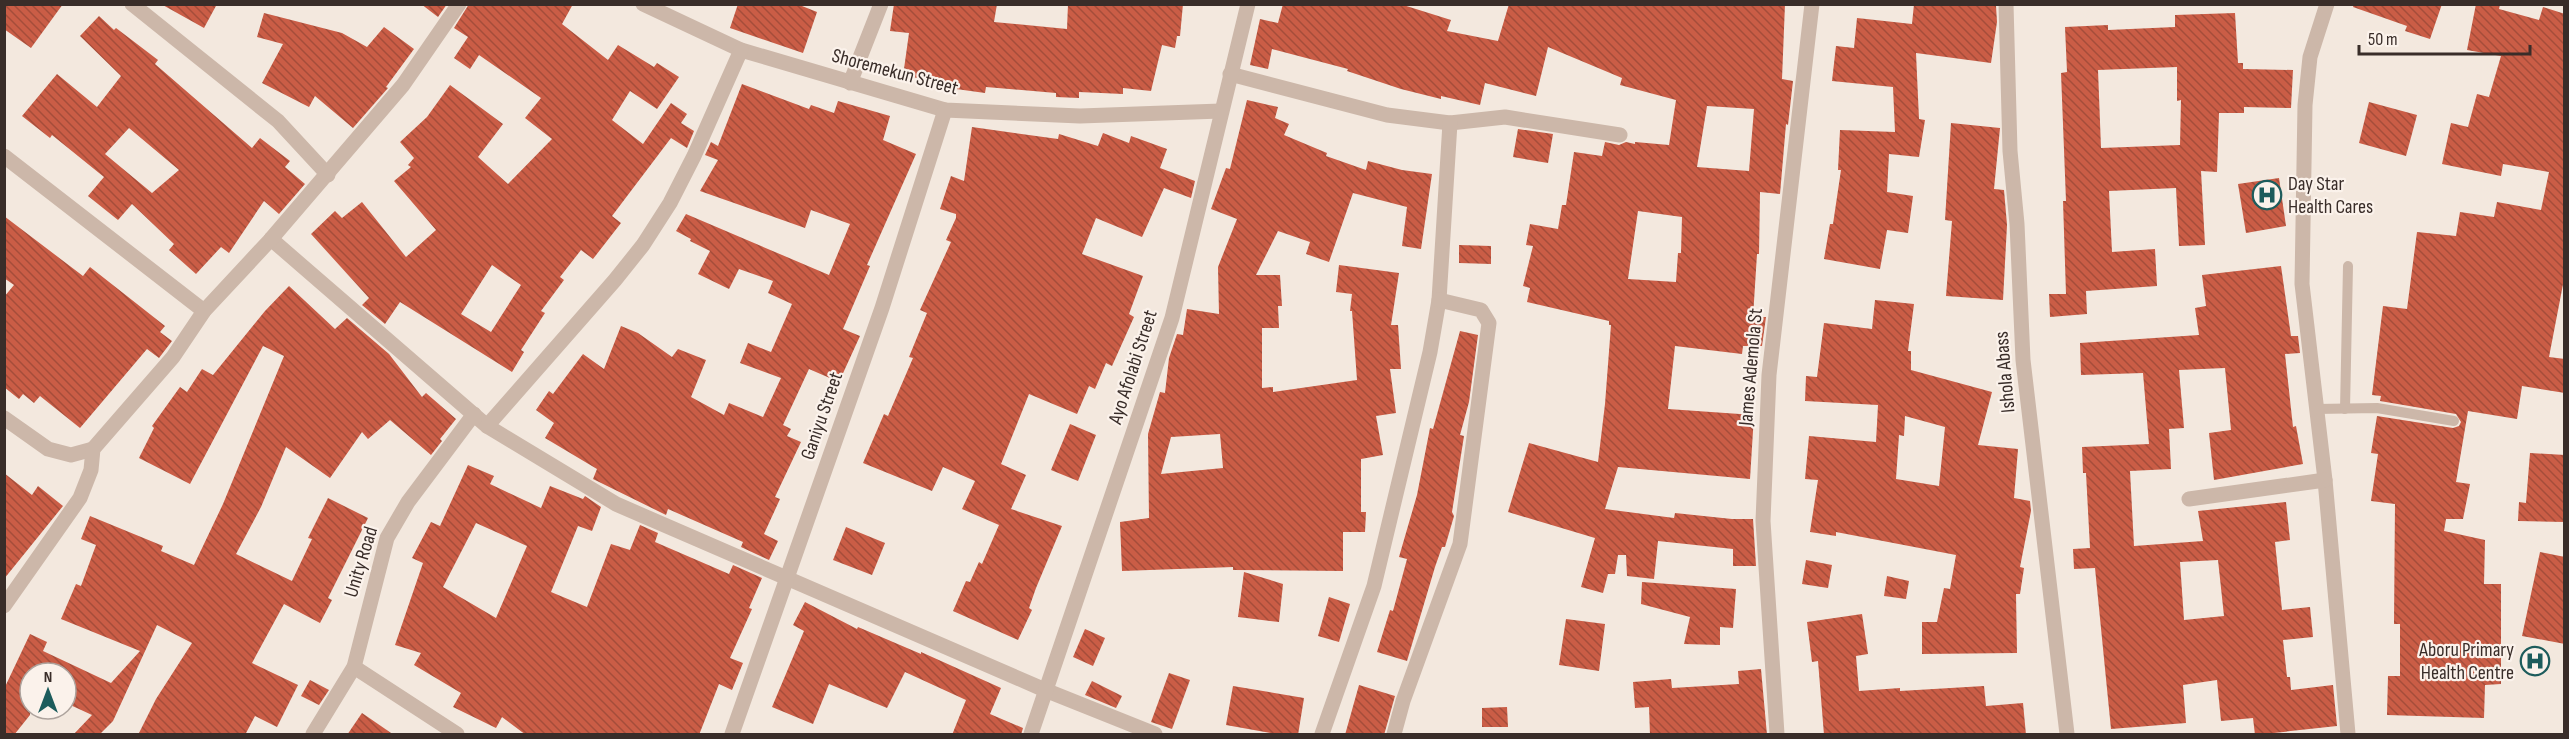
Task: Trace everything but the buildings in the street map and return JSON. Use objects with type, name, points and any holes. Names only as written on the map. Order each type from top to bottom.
[{"type":"street","points":[[132,4],[278,121],[328,175]]},
{"type":"street","points":[[4,418],[48,449],[71,455],[93,449],[173,357],[204,310],[328,175],[403,85],[459,4]]},
{"type":"street","name":"Shoremekun Street","points":[[643,4],[741,50],[945,110],[1080,116],[1221,111]]},
{"type":"street","points":[[850,83],[882,4]]},
{"type":"street","name":"Ayo Afolabi Street","points":[[1030,735],[1172,318],[1248,4]]},
{"type":"street","name":"James Ademola St","points":[[1777,735],[1763,521],[1769,375],[1812,4]]},
{"type":"street","name":"Ishola Abass","points":[[2006,4],[2010,152],[2017,224],[2023,360],[2067,735]]},
{"type":"street","points":[[2327,4],[2310,57],[2305,105],[2302,284],[2325,480],[2344,734]]},
{"type":"street","points":[[488,426],[643,245],[670,204],[741,50]]},
{"type":"street","points":[[1230,74],[1387,115],[1450,123],[1505,117],[1620,135]]},
{"type":"street","name":"Ganiyu Street","points":[[732,735],[882,308],[945,110]]},
{"type":"street","points":[[1322,735],[1374,586],[1430,352],[1439,300],[1450,123]]},
{"type":"street","points":[[4,156],[204,310]]},
{"type":"street","points":[[271,239],[488,426],[616,504],[1045,690],[1155,735]]},
{"type":"street","points":[[1394,735],[1403,701],[1460,544],[1489,323],[1481,310],[1439,300]]},
{"type":"street","name":"Unity Road","points":[[313,735],[354,667],[387,538],[408,502],[474,414]]},
{"type":"street","points":[[4,606],[80,498],[91,470],[93,449]]},
{"type":"street","points":[[2189,499],[2325,480]]},
{"type":"street","points":[[354,667],[457,735]]},
{"type":"lane","points":[[2345,409],[2348,266]]},
{"type":"lane","points":[[2316,409],[2377,408],[2454,421]]},
{"type":"place","name":"Day Star Health Cares","points":[[2267,195]]},
{"type":"place","name":"Aboru Primary Health Centre","points":[[2535,661]]}]
